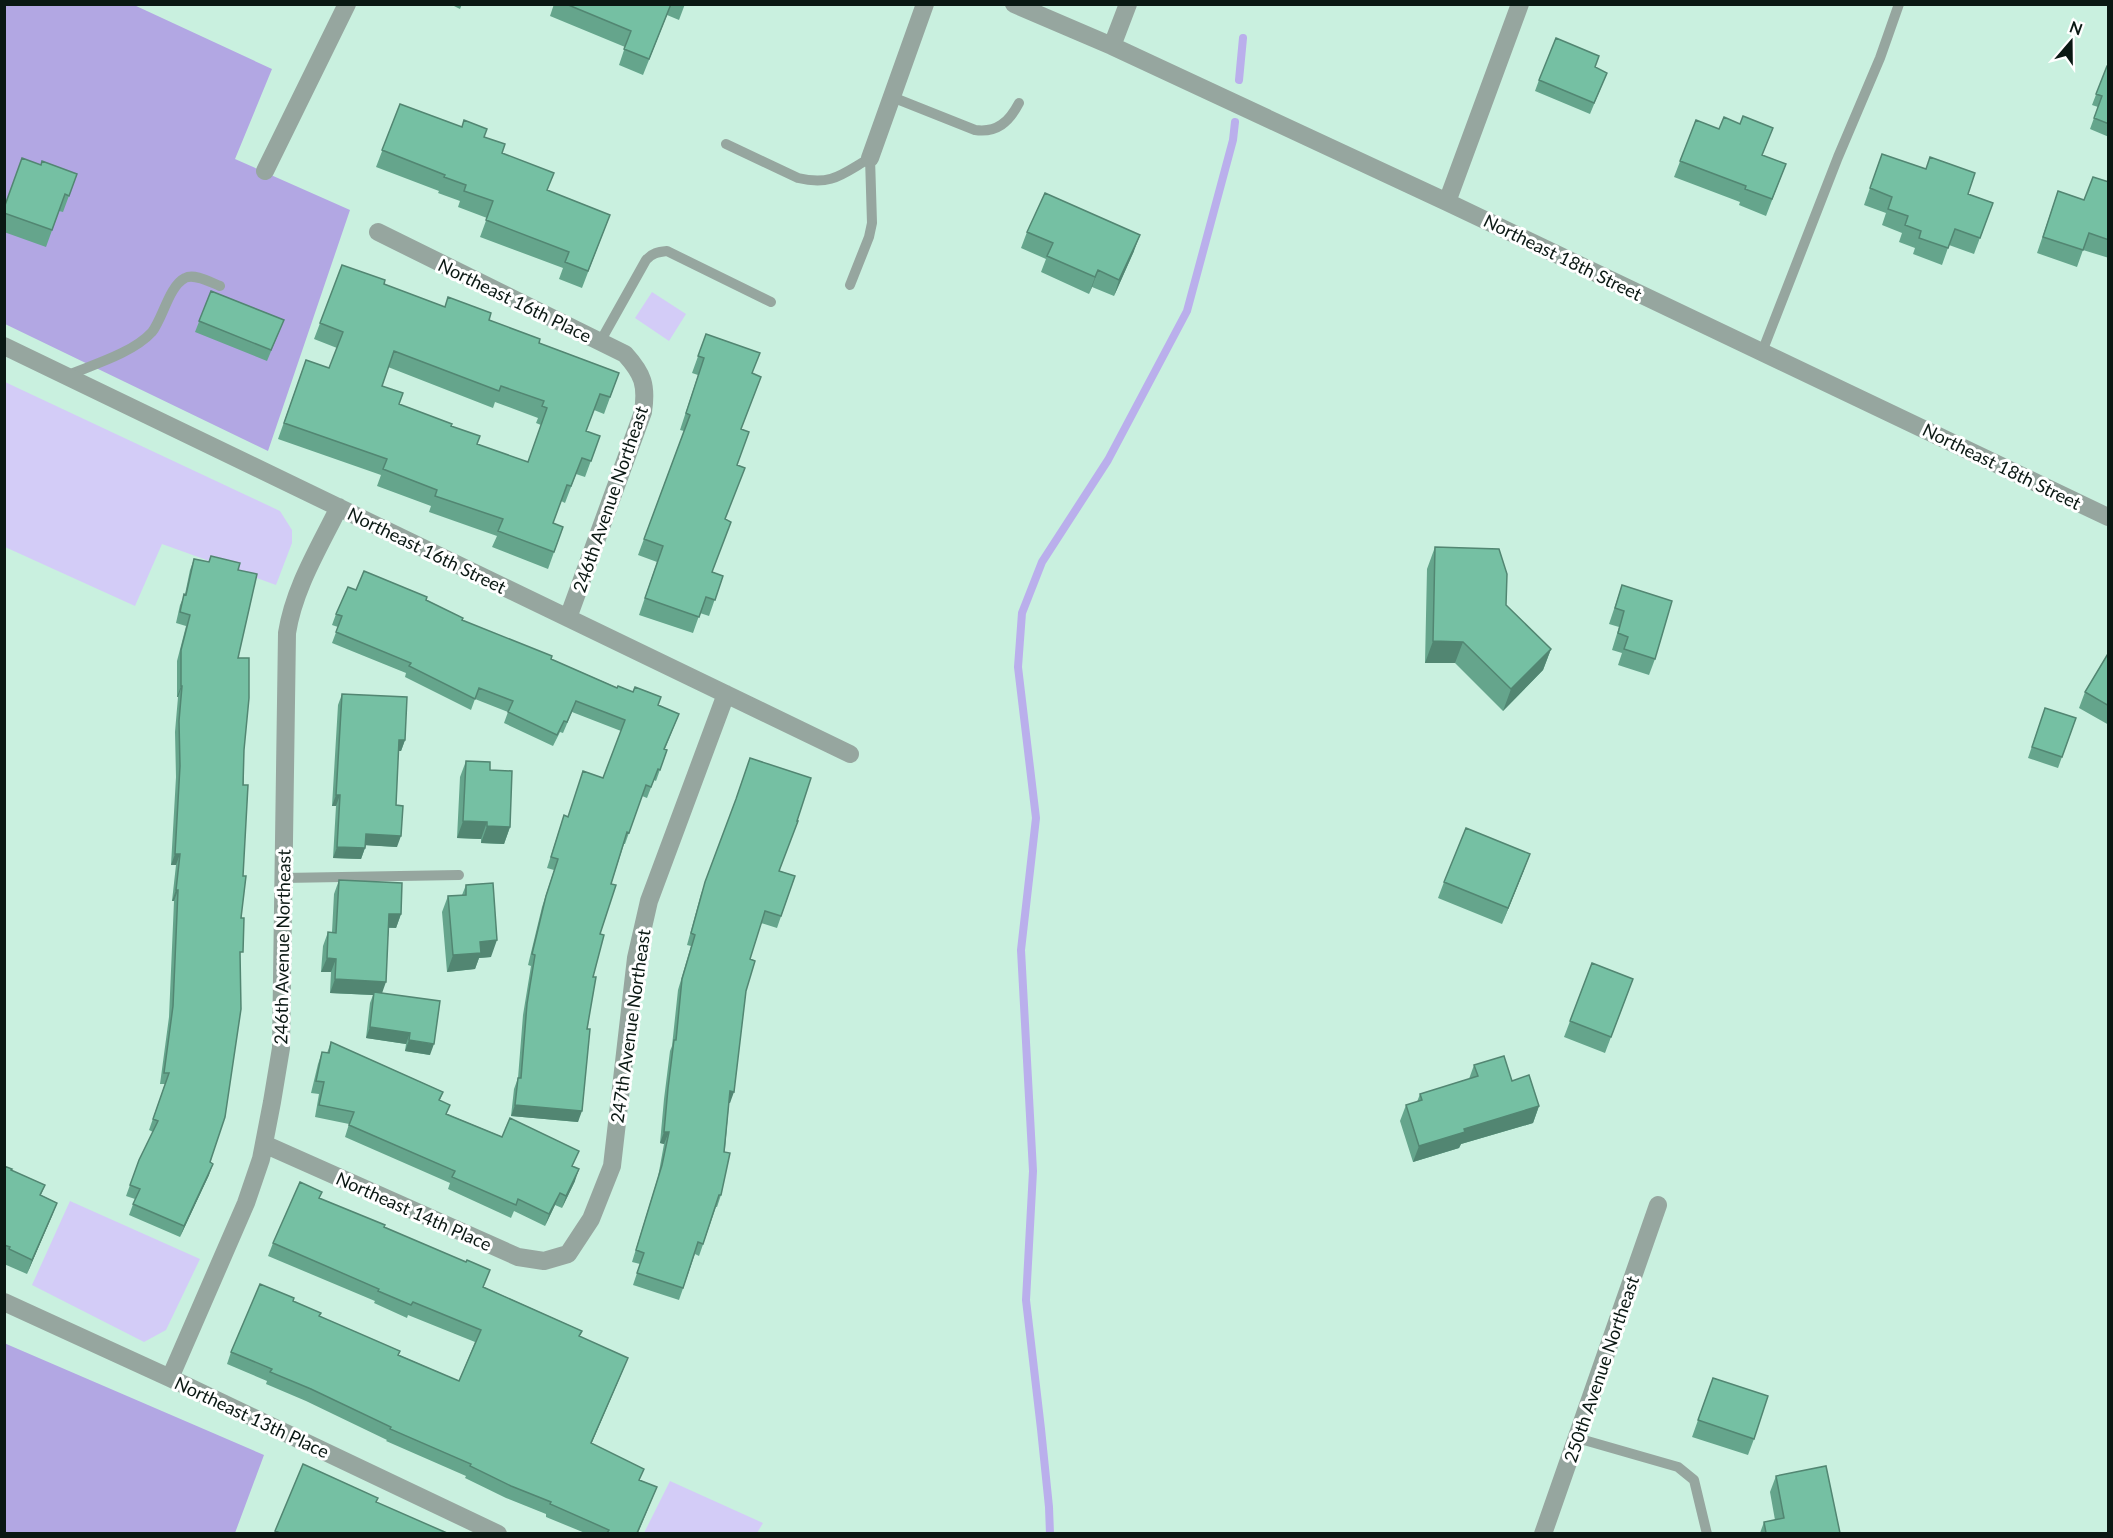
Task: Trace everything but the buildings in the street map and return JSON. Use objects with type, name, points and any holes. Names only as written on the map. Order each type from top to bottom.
[{"type":"street","points":[[265,171],[347,4]]},
{"type":"street","points":[[870,158],[925,4]]},
{"type":"street","name":"Northeast 18th Street","points":[[1014,4],[1112,46],[1447,202],[2109,518]]},
{"type":"street","points":[[1112,46],[1128,4]]},
{"type":"street","points":[[1447,202],[1520,4]]},
{"type":"street","name":"Northeast 16th Place","points":[[378,232],[625,354],[636,366],[642,379]]},
{"type":"street","name":"Northeast 16th Street","points":[[4,346],[850,754]]},
{"type":"street","name":"246th Avenue Northeast","points":[[568,618],[643,412],[645,394],[642,379]]},
{"type":"street","name":"246th Avenue Northeast","points":[[170,1378],[246,1203],[264,1144],[281,1048],[287,633],[297,592],[339,507]]},
{"type":"street","name":"247th Avenue Northeast","points":[[568,1254],[591,1219],[612,1166],[636,958],[648,901],[726,694]]},
{"type":"street","name":"Northeast 14th Place","points":[[264,1144],[518,1257],[544,1261],[568,1254]]},
{"type":"street","name":"250th Avenue Northeast","points":[[1542,1533],[1659,1205]]},
{"type":"street","name":"Northeast 13th Place","points":[[4,1302],[498,1533]]},
{"type":"lane","points":[[1762,352],[1838,157],[1880,58],[1899,4]]},
{"type":"lane","points":[[892,97],[975,130],[987,132],[1002,126],[1014,114],[1019,104]]},
{"type":"lane","points":[[726,144],[798,178],[808,180],[831,180],[870,158],[872,223],[869,237],[850,285]]},
{"type":"lane","points":[[600,342],[646,260],[661,251],[667,251],[771,302]]},
{"type":"lane","points":[[66,376],[141,342],[152,331],[179,282],[187,276],[220,286]]},
{"type":"lane","points":[[283,878],[459,875]]},
{"type":"lane","points":[[1577,1438],[1678,1467],[1694,1480],[1707,1533]]},
{"type":"shaded area","points":[[4,5],[134,5],[272,69],[235,159],[350,210],[268,451],[5,324]]},
{"type":"shaded area","points":[[652,292],[686,314],[669,341],[635,318]]},
{"type":"shaded area","points":[[5,382],[280,511],[292,530],[292,543],[276,585],[162,544],[135,606],[5,547]]},
{"type":"shaded area","points":[[70,1201],[200,1259],[166,1330],[144,1342],[32,1285]]},
{"type":"shaded area","points":[[4,1343],[264,1455],[235,1533],[5,1533]]},
{"type":"shaded area","points":[[670,1481],[763,1523],[757,1533],[644,1533]]},
{"type":"waterway","points":[[1239,80],[1243,38]]},
{"type":"waterway","points":[[1050,1534],[1026,1300],[1033,1171],[1021,950],[1036,818],[1018,667],[1022,613],[1042,562],[1108,460],[1187,311],[1233,140],[1235,122]]}]
